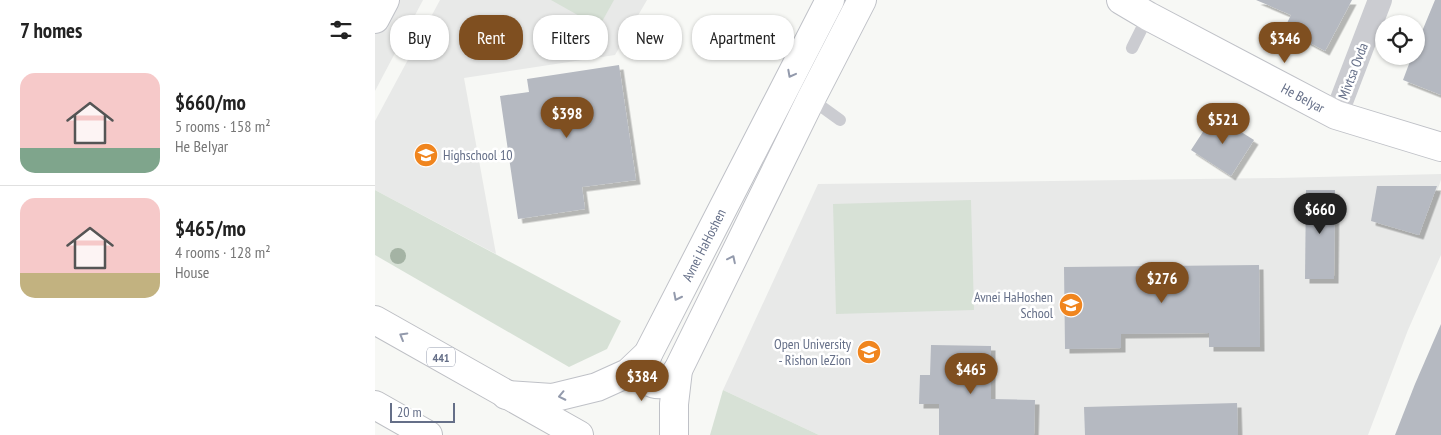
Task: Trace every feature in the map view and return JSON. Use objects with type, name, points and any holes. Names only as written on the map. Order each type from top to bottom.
[{"type":"street","points":[[375,19],[385,0]]},
{"type":"street","name":"Avnei HaHoshen","points":[[506,394],[552,398],[597,387],[628,372],[648,354],[830,0]]},
{"type":"street","points":[[648,354],[643,366],[647,380],[651,383],[668,383],[678,370],[811,99],[863,0]]},
{"type":"street","name":"He BeIyar","points":[[1121,0],[1336,115],[1441,147]]},
{"type":"street","name":"Mivtsa Ovda","points":[[1336,115],[1380,0]]},
{"type":"street","name":"441","points":[[375,319],[579,435]]},
{"type":"street","points":[[674,435],[674,404],[678,370]]},
{"type":"street","points":[[375,405],[428,435]]},
{"type":"lane","points":[[1132,48],[1148,16]]},
{"type":"lane","points":[[811,99],[839,120]]},
{"type":"shaded area","points":[[375,0],[423,0],[415,15],[390,15],[391,60],[375,91]]},
{"type":"shaded area","name":"Highschool 10","points":[[440,0],[647,0],[638,15],[618,15],[618,50],[615,55],[608,56],[608,15],[533,15],[533,60],[582,60],[464,78],[496,254],[375,190],[375,121],[408,60],[449,60],[449,15],[432,15]]},
{"type":"shaded area","points":[[551,0],[614,0],[606,15],[578,15]]},
{"type":"shaded area","name":"Avnei HaHoshen School","points":[[1441,174],[1437,191],[1441,193],[1441,255],[1408,330],[1368,435],[819,435],[723,390],[818,184]]},
{"type":"shaded area","points":[[375,190],[621,321],[607,349],[569,367],[375,255]]},
{"type":"shaded area","points":[[971,200],[974,310],[836,314],[833,204]]},
{"type":"shaded area","points":[[723,390],[819,435],[710,435]]},
{"type":"building","points":[[1256,0],[1352,0],[1325,51],[1284,29],[1291,15]]},
{"type":"building","points":[[1435,0],[1441,0],[1441,95],[1403,80],[1409,65],[1425,65],[1425,24]]},
{"type":"building","points":[[619,65],[636,180],[582,187],[585,209],[518,219],[500,96],[529,92],[527,79]]},
{"type":"building","points":[[1214,115],[1254,140],[1231,176],[1191,150]]},
{"type":"building","points":[[1377,186],[1437,186],[1419,235],[1371,221]]},
{"type":"building","points":[[1306,190],[1335,190],[1334,279],[1305,279]]},
{"type":"building","points":[[1259,265],[1260,347],[1209,347],[1209,333],[1121,334],[1121,348],[1065,349],[1064,267]]},
{"type":"building","points":[[1441,324],[1441,435],[1395,435],[1415,384]]},
{"type":"building","points":[[931,345],[991,346],[991,399],[1035,400],[1034,435],[939,435],[939,404],[919,404],[920,375],[930,375]]},
{"type":"building","points":[[1237,403],[1238,435],[1085,435],[1084,407]]},
{"type":"place","name":"Highschool 10","points":[[426,155]]},
{"type":"place","name":"Avnei HaHoshen School","points":[[1071,305]]},
{"type":"place","name":"Open University - Rishon leZion","points":[[869,352]]}]
